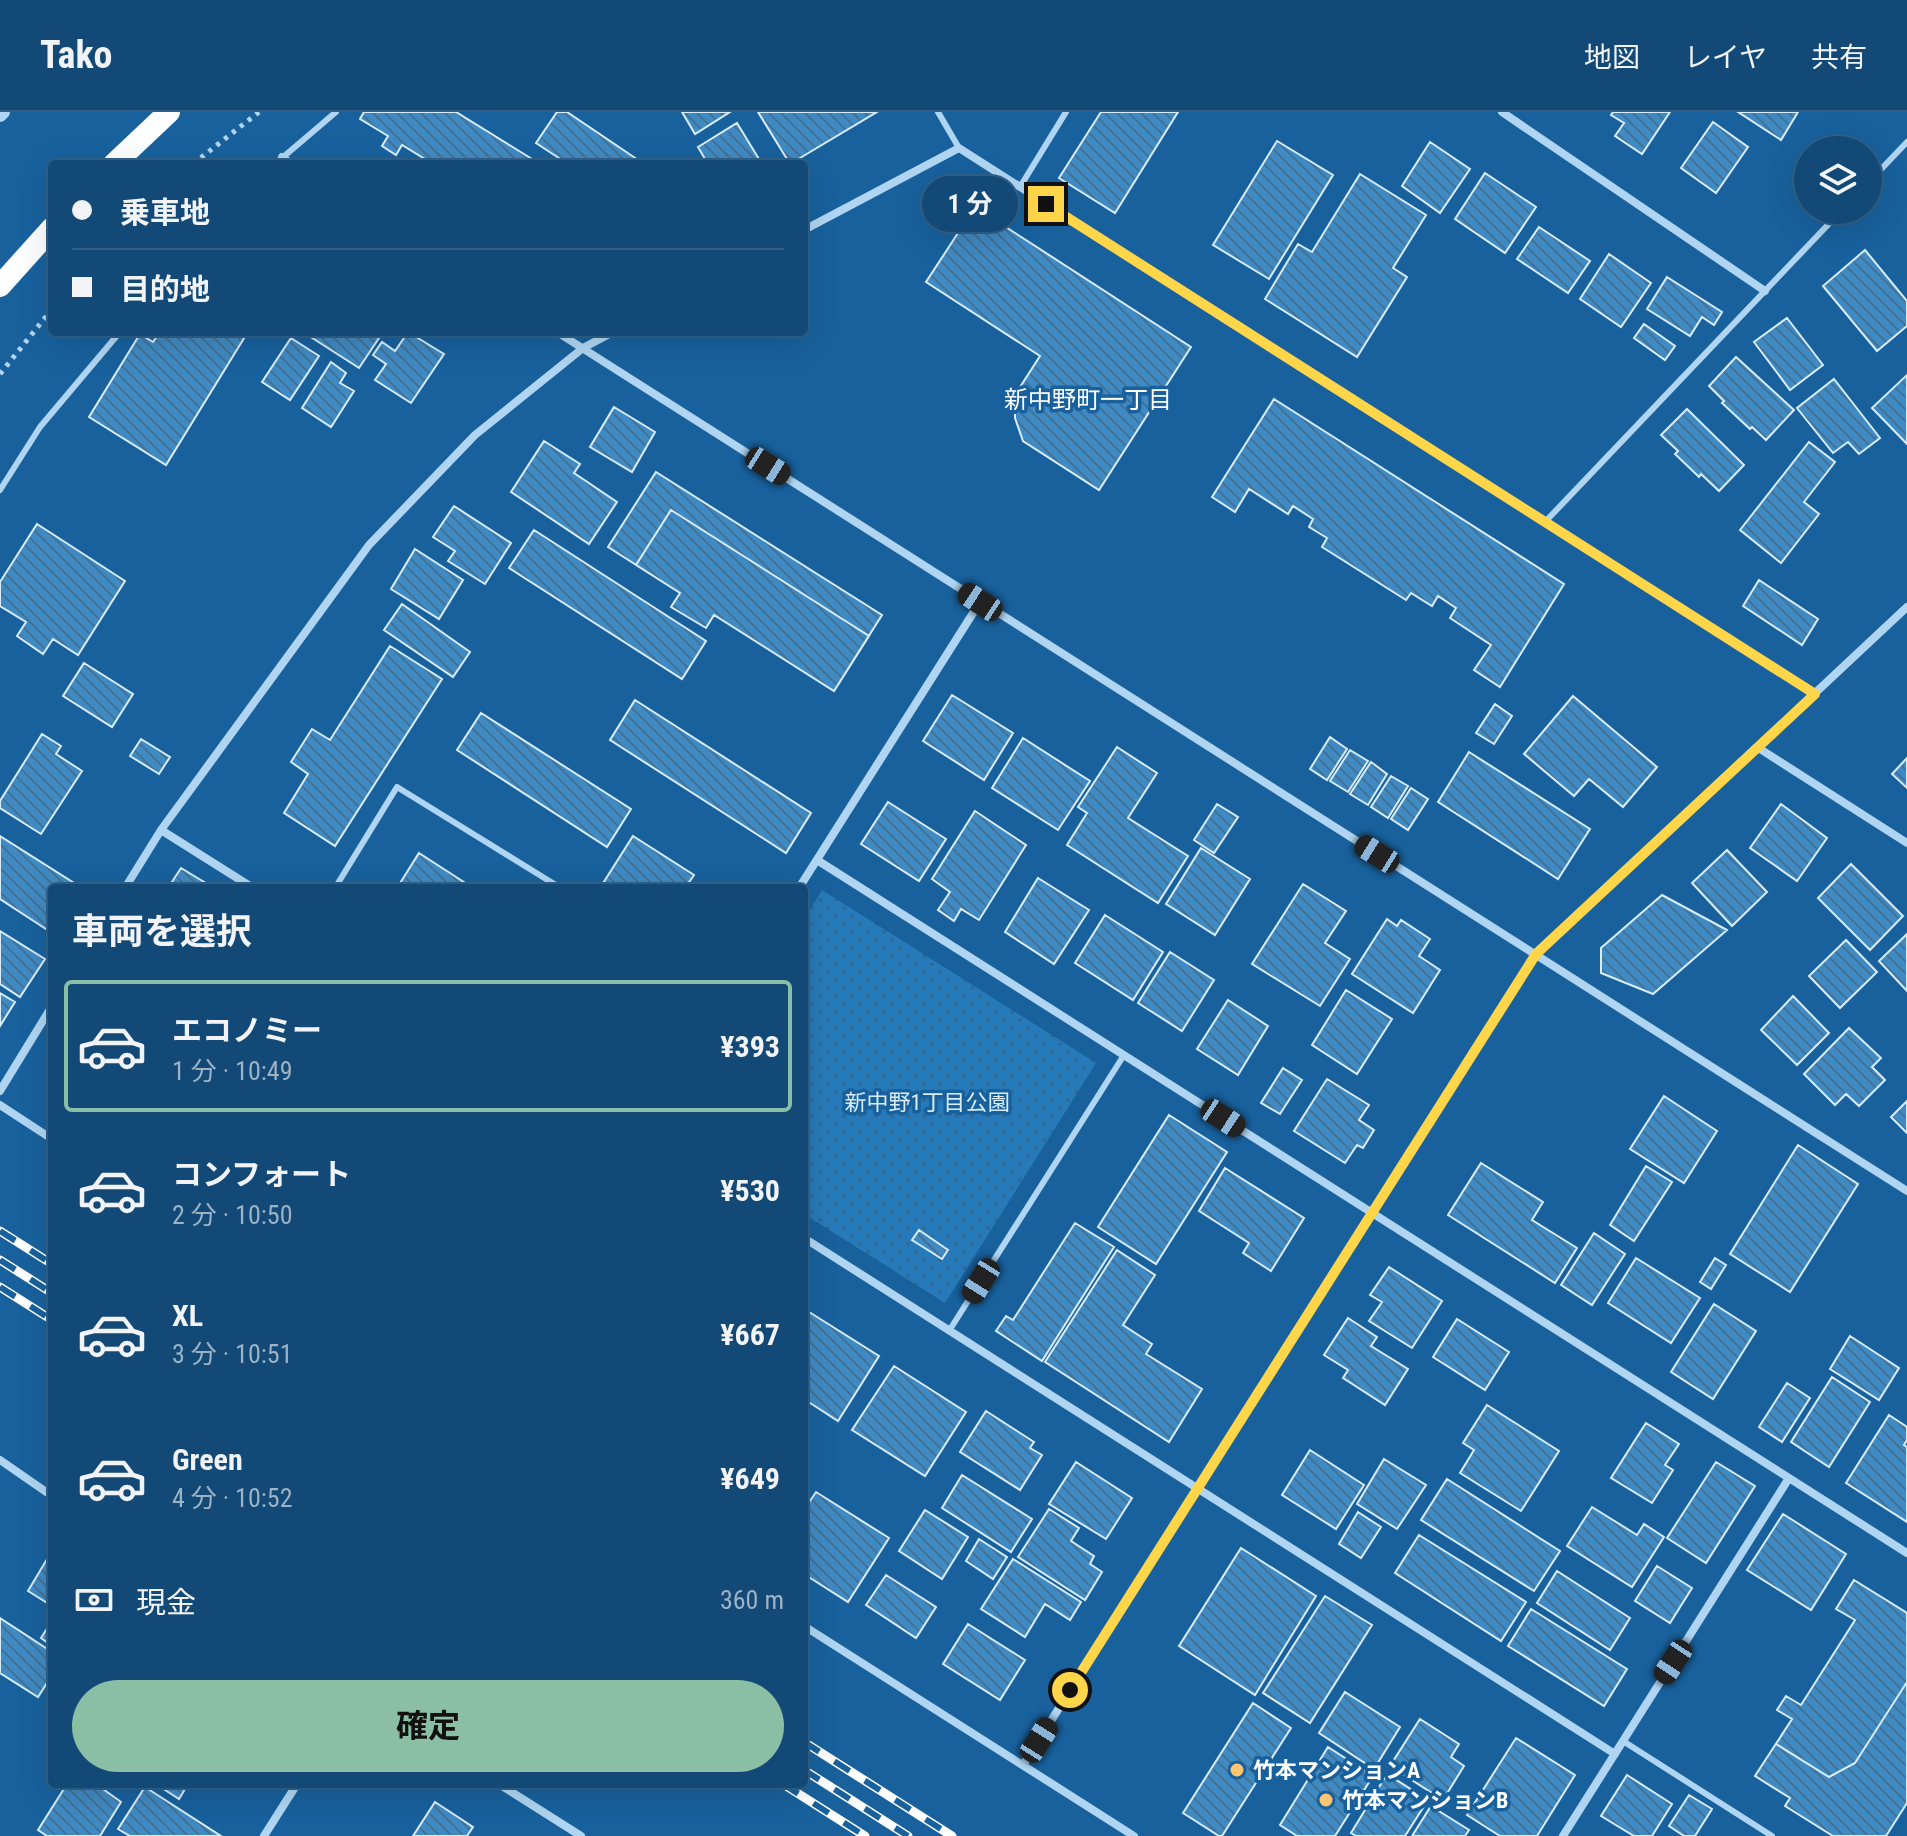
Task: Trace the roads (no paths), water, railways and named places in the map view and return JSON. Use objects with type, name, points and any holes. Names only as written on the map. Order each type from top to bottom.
[{"type":"highway","points":[[118,160],[169,112]]},
{"type":"highway","points":[[0,286],[48,232]]},
{"type":"street","points":[[1502,112],[1765,291]]},
{"type":"street","points":[[808,228],[959,148],[1815,694]]},
{"type":"street","points":[[564,336],[1907,1191]]},
{"type":"street","points":[[127,884],[161,830],[369,545],[475,435],[583,348],[606,336]]},
{"type":"street","points":[[802,884],[980,602]]},
{"type":"street","points":[[1023,1765],[1536,954],[1907,607]]},
{"type":"street","points":[[1757,747],[1907,843]]},
{"type":"street","points":[[161,830],[247,884]]},
{"type":"street","points":[[817,860],[1907,1553]]},
{"type":"street","points":[[0,1091],[48,1013]]},
{"type":"street","points":[[0,1105],[48,1136]]},
{"type":"street","points":[[808,1241],[1615,1754]]},
{"type":"street","points":[[0,1460],[48,1493]]},
{"type":"street","points":[[1563,1836],[1789,1478]]},
{"type":"street","points":[[808,1629],[1134,1836]]},
{"type":"street","points":[[264,1836],[294,1788]]},
{"type":"street","points":[[505,1788],[581,1836]]},
{"type":"lane","points":[[280,160],[336,112]]},
{"type":"lane","points":[[938,112],[959,148]]},
{"type":"lane","points":[[1020,187],[1066,112]]},
{"type":"lane","points":[[1882,168],[1907,142]]},
{"type":"lane","points":[[1545,522],[1829,224]]},
{"type":"lane","points":[[0,490],[40,427],[117,336]]},
{"type":"lane","points":[[337,884],[397,787],[554,884]]},
{"type":"lane","points":[[949,1331],[1124,1055]]},
{"type":"lane","points":[[1623,1741],[1772,1836]]},
{"type":"railway","points":[[0,1231],[48,1261]]},
{"type":"railway","points":[[0,1260],[48,1290]]},
{"type":"railway","points":[[0,1287],[48,1317]]},
{"type":"railway","points":[[808,1745],[952,1836]]},
{"type":"railway","points":[[808,1773],[908,1836]]},
{"type":"railway","points":[[789,1788],[865,1836]]},
{"type":"place","name":"竹本マンションA","points":[[1237,1770]]},
{"type":"place","name":"竹本マンションB","points":[[1326,1800]]},
{"type":"district","name":"新中野町一丁目","points":[[1088,400]]},
{"type":"park label","name":"新中野1丁目公園","points":[[927,1102]]}]
